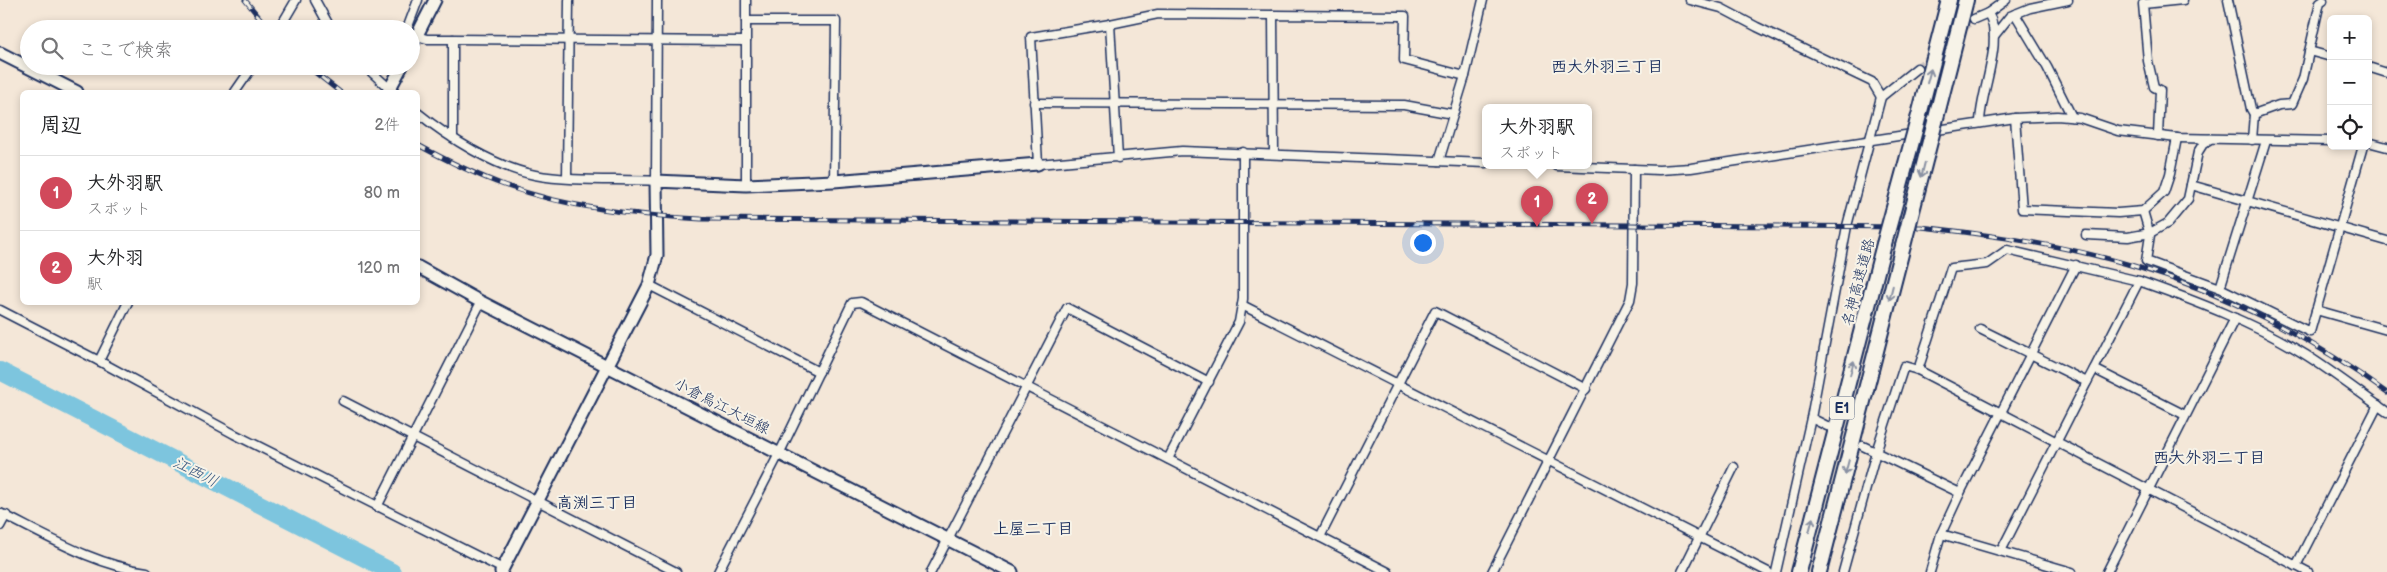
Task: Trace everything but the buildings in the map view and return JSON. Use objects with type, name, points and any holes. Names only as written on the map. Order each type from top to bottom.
[{"type":"highway","name":"名神高速道路","points":[[1799,572],[1949,0]]},
{"type":"highway","name":"E1","points":[[1819,572],[1966,0]]},
{"type":"street","points":[[284,20],[296,0]]},
{"type":"street","points":[[315,0],[326,20]]},
{"type":"street","points":[[414,20],[418,0]]},
{"type":"street","points":[[420,22],[435,0]]},
{"type":"street","points":[[567,178],[569,0]]},
{"type":"street","points":[[0,310],[234,434],[502,570],[649,285],[657,255],[657,0]]},
{"type":"street","points":[[746,0],[746,185]]},
{"type":"street","points":[[1439,162],[1464,76],[1483,0]]},
{"type":"street","points":[[1690,0],[1720,8],[1872,82],[1881,98]]},
{"type":"street","points":[[1974,19],[1988,13],[2006,0]]},
{"type":"street","points":[[1994,36],[2010,16],[2030,8],[2068,0]]},
{"type":"street","points":[[2158,136],[2160,90],[2154,87],[2148,61],[2142,2],[2183,0]]},
{"type":"street","points":[[2228,0],[2251,109],[2254,114],[2252,140]]},
{"type":"street","points":[[2254,114],[2279,105],[2292,104],[2303,78],[2320,2],[2323,0]]},
{"type":"street","points":[[1980,123],[1994,36],[1992,20],[1988,13]]},
{"type":"street","points":[[1038,164],[1030,37],[1158,14],[1405,16],[1404,60],[1464,76]]},
{"type":"street","points":[[2015,14],[2047,67],[2072,117]]},
{"type":"street","points":[[1273,15],[1274,154]]},
{"type":"street","points":[[746,20],[836,20],[834,181]]},
{"type":"street","points":[[1110,24],[1118,158]]},
{"type":"street","points":[[420,36],[427,39],[746,41]]},
{"type":"street","points":[[453,39],[453,138]]},
{"type":"street","points":[[2309,51],[2327,56]]},
{"type":"street","points":[[0,54],[20,64]]},
{"type":"street","points":[[1776,572],[1811,418],[1846,236],[1881,98],[1917,68]]},
{"type":"street","points":[[2372,68],[2387,73]]},
{"type":"street","points":[[43,75],[73,90]]},
{"type":"street","points":[[237,90],[247,75]]},
{"type":"street","points":[[374,75],[389,90]]},
{"type":"street","points":[[392,90],[398,75]]},
{"type":"street","points":[[1034,103],[1404,105],[1453,114]]},
{"type":"street","points":[[420,114],[453,138],[499,163],[534,175],[567,178],[746,185],[834,181],[1182,151],[1482,163]]},
{"type":"street","points":[[1592,167],[1691,168],[2015,118],[2072,117],[2118,131],[2177,138],[2327,141]]},
{"type":"street","points":[[2015,118],[2022,209],[2118,213],[2143,211],[2164,192],[2177,138]]},
{"type":"street","points":[[2086,235],[2128,237],[2150,233],[2168,224],[2188,199],[2198,152],[2203,144],[2210,139]]},
{"type":"street","points":[[2220,288],[2266,140]]},
{"type":"street","points":[[2372,143],[2387,148]]},
{"type":"street","points":[[2143,211],[2150,233],[2146,261],[2220,288],[2310,332],[2362,150]]},
{"type":"street","points":[[1168,459],[1210,382],[1239,322],[1242,305],[1243,152]]},
{"type":"street","points":[[1492,572],[1630,300],[1634,258],[1634,169]]},
{"type":"street","points":[[2191,186],[2387,241]]},
{"type":"street","points":[[1918,370],[1951,268],[1987,264],[2007,250],[2139,280],[2197,301],[2235,318],[2305,355],[2387,412]]},
{"type":"street","points":[[1930,572],[1941,534],[1960,493],[2076,266]]},
{"type":"street","name":"小倉烏江大垣線","points":[[420,268],[481,302],[607,364],[1012,572]]},
{"type":"street","points":[[2001,551],[2139,280]]},
{"type":"street","points":[[649,285],[819,372]]},
{"type":"street","points":[[377,507],[481,302]]},
{"type":"street","points":[[718,572],[780,452],[852,303],[860,302],[1388,572]]},
{"type":"street","points":[[99,361],[127,305]]},
{"type":"street","points":[[1242,305],[1399,383],[1768,572]]},
{"type":"street","points":[[931,572],[1067,308],[1210,382]]},
{"type":"street","points":[[2316,310],[2387,330]]},
{"type":"street","points":[[1320,537],[1435,311],[1586,389]]},
{"type":"street","points":[[2107,572],[2235,318]]},
{"type":"street","points":[[1980,329],[2087,382]]},
{"type":"street","points":[[1843,572],[1876,452],[1904,366],[1918,370],[2308,572]]},
{"type":"street","points":[[2094,369],[2186,415]]},
{"type":"street","points":[[343,401],[676,572]]},
{"type":"street","points":[[2296,566],[2378,405]]},
{"type":"street","points":[[1811,418],[1827,426]]},
{"type":"street","points":[[1863,446],[1960,493]]},
{"type":"street","points":[[1682,572],[1734,467]]},
{"type":"street","points":[[0,526],[3,514],[80,553],[132,571],[148,572]]},
{"type":"street","points":[[1941,534],[2072,572]]},
{"type":"waterway","name":"江西川","points":[[0,371],[392,572]]},
{"type":"tunnel","points":[[1917,68],[1974,19]]},
{"type":"railway","points":[[245,0],[262,20]]},
{"type":"railway","points":[[318,75],[337,90]]},
{"type":"railway","points":[[420,146],[493,181],[528,193],[577,205],[626,213],[701,219],[1921,227],[1948,230],[2002,237],[2081,252],[2134,266],[2201,289],[2266,319],[2297,336],[2387,393]]},
{"type":"place","name":"大外羽","points":[[1592,224]]},
{"type":"place","name":"大外羽駅","points":[[1537,227]]},
{"type":"district","name":"西大外羽三丁目","points":[[1607,66]]},
{"type":"district","name":"西大外羽二丁目","points":[[2209,457]]},
{"type":"district","name":"高渕三丁目","points":[[597,502]]},
{"type":"district","name":"上屋二丁目","points":[[1033,528]]}]
